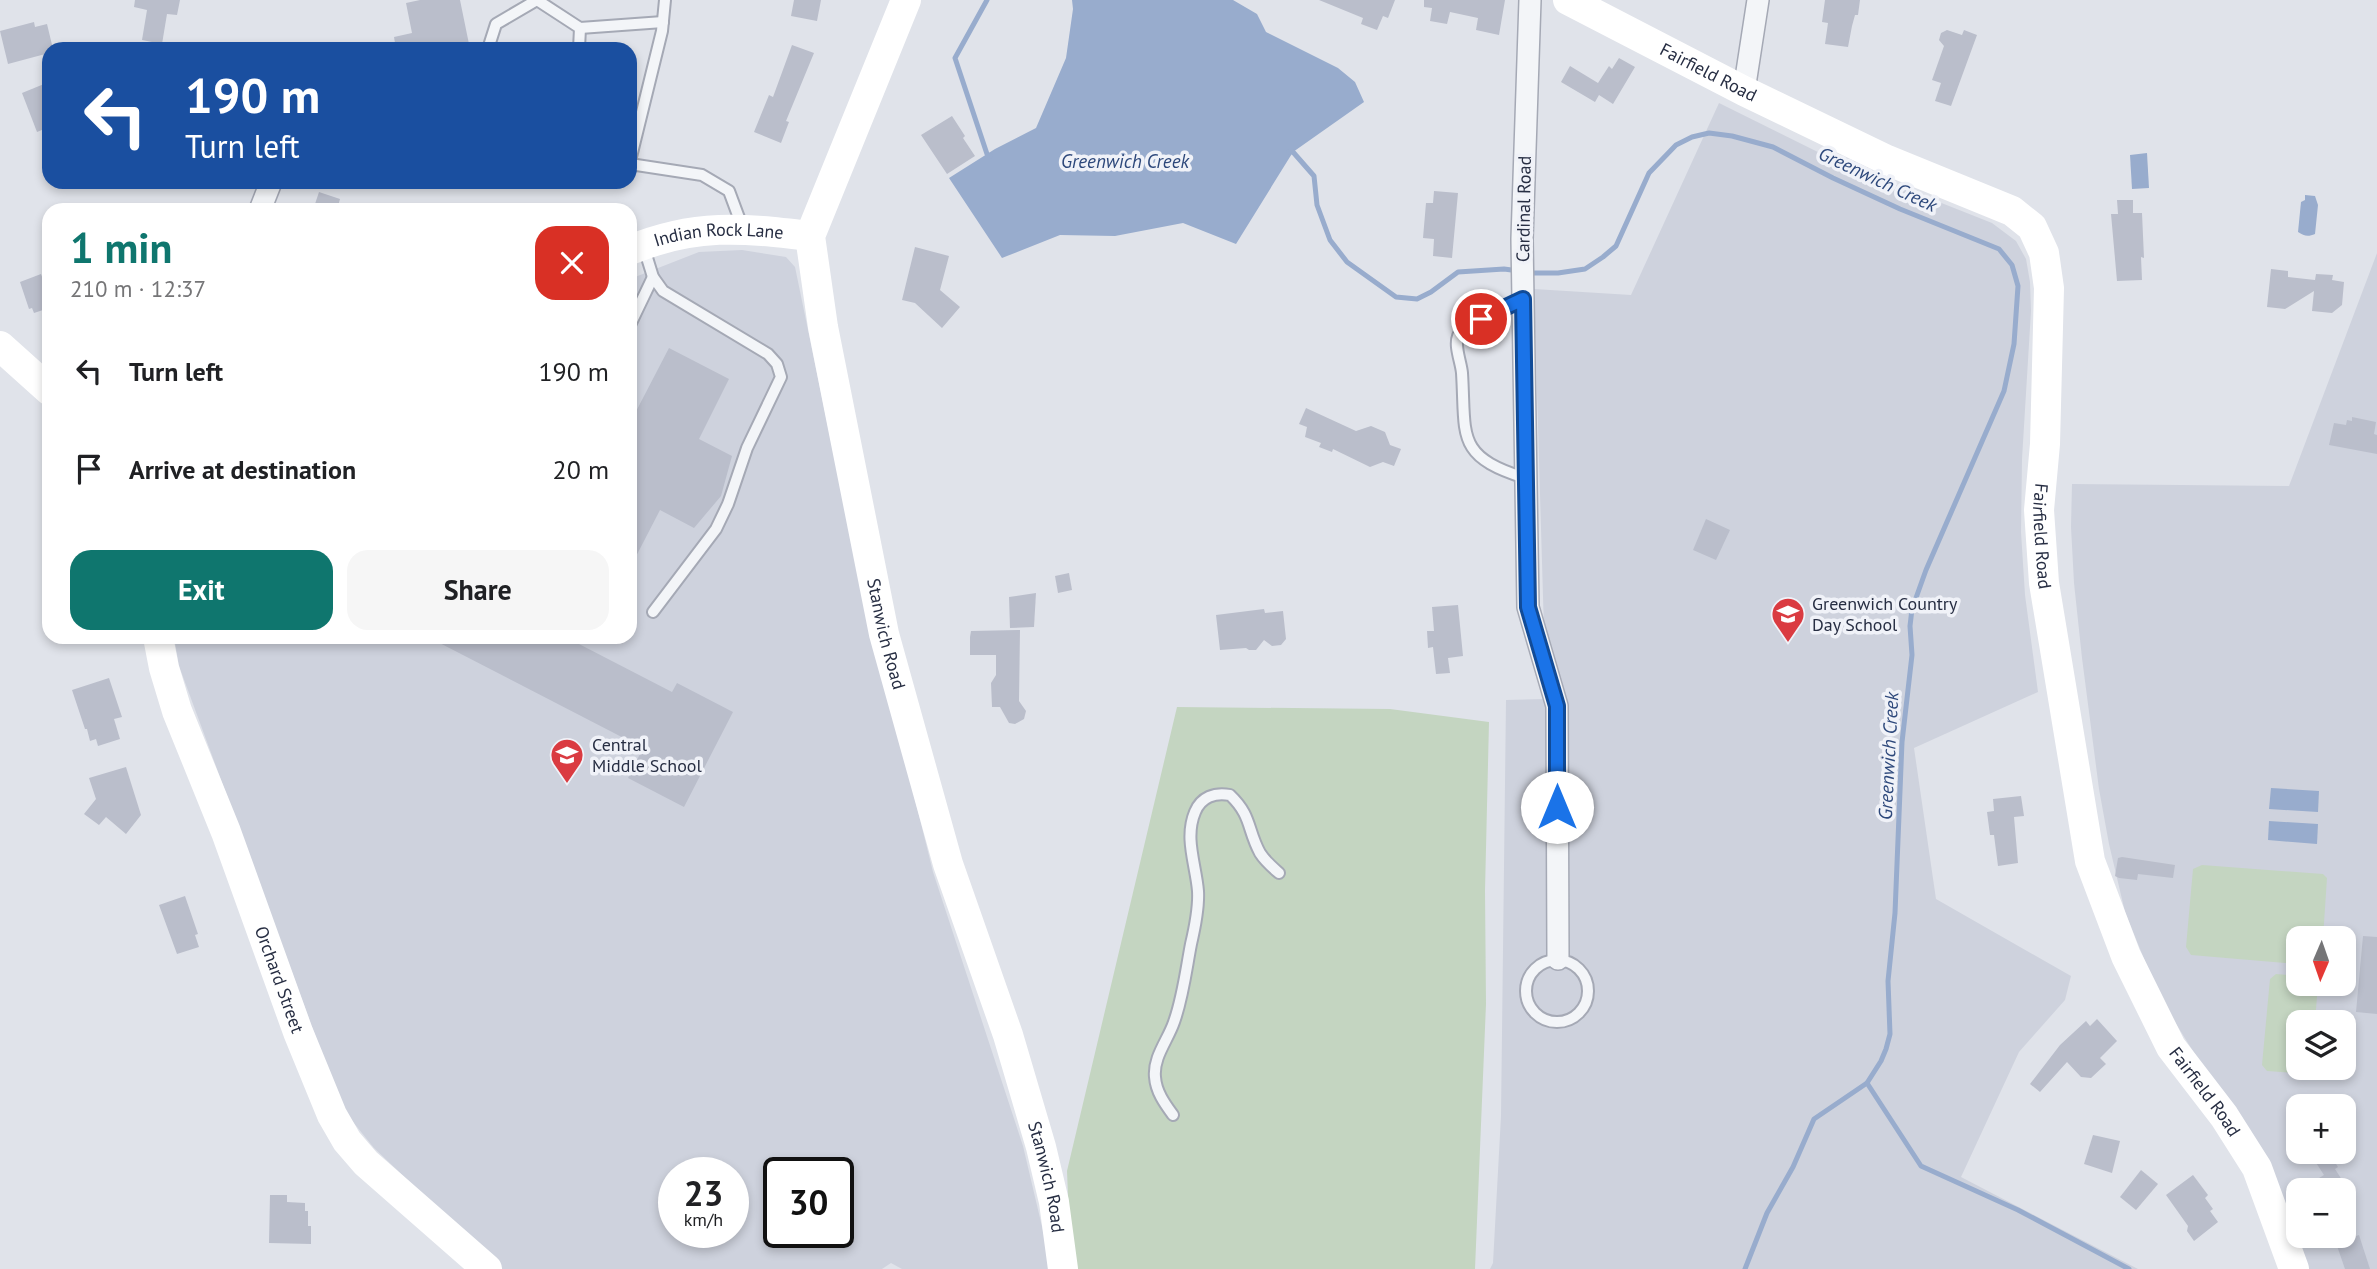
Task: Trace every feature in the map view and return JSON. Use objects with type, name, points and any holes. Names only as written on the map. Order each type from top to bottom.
[{"type":"street","name":"Stanwich Road","points":[[906,0],[810,236],[822,327],[884,634],[948,864],[1008,1035],[1034,1122],[1054,1202],[1063,1269]]},
{"type":"street","name":"Cardinal Road","points":[[1530,0],[1523,280],[1528,607],[1557,706],[1558,959]]},
{"type":"street","name":"Fairfield Road","points":[[1569,0],[1744,91],[1887,160],[2012,211],[2032,227],[2044,253],[2049,288],[2045,444],[2039,510],[2044,583],[2090,861],[2126,956],[2171,1047],[2224,1116],[2257,1167],[2294,1269]]},
{"type":"street","points":[[1744,91],[1758,0]]},
{"type":"street","name":"Indian Rock Lane","points":[[637,248],[671,236],[722,228],[810,236]]},
{"type":"street","points":[[0,346],[42,384]]},
{"type":"street","name":"Orchard Street","points":[[159,644],[177,711],[226,832],[298,1032],[332,1115],[347,1141],[366,1163],[486,1269]]},
{"type":"lane","points":[[490,42],[496,24],[537,0],[580,28],[663,22]]},
{"type":"lane","points":[[637,133],[663,22],[665,0]]},
{"type":"lane","points":[[579,42],[580,28]]},
{"type":"lane","points":[[637,164],[702,175],[729,191],[743,229]]},
{"type":"lane","points":[[637,250],[663,291],[768,354],[777,364],[780,377],[747,448],[728,505],[716,528],[653,612]]},
{"type":"lane","points":[[637,310],[653,277]]},
{"type":"lane","points":[[1523,280],[1467,325],[1458,335],[1457,344],[1462,364],[1466,439],[1478,457],[1525,478]]},
{"type":"lane","points":[[1173,1115],[1160,1096],[1155,1077],[1157,1062],[1174,1024],[1192,941],[1198,901],[1190,848],[1194,812],[1202,801],[1213,794],[1230,794],[1248,817],[1259,851],[1266,862],[1279,873]]},
{"type":"lane","points":[[1558,959],[1568,961],[1584,974],[1589,993],[1587,1003],[1573,1018],[1553,1022],[1535,1013],[1529,1004],[1527,983],[1538,966],[1548,960],[1558,959]]},
{"type":"shaded area","name":"Greenwich Country Day School","points":[[1719,103],[1838,162],[1992,223],[2016,241],[2026,259],[2031,311],[2022,459],[2021,532],[2025,595],[2038,692],[1914,748],[1936,899],[2071,976],[2065,1000],[2019,1052],[1961,1177],[2138,1269],[1490,1269],[1493,1263],[1501,1116],[1506,700],[1546,699],[1534,289],[1631,295]]},
{"type":"shaded area","name":"Central Middle School","points":[[742,250],[786,257],[795,267],[854,553],[933,872],[1023,1146],[1052,1269],[902,1269],[891,1263],[882,1269],[501,1269],[374,1148],[349,1117],[331,1078],[179,666],[175,644],[637,644],[637,276],[699,252]]},
{"type":"shaded area","points":[[2377,253],[2377,1269],[2309,1269],[2302,1248],[2356,1248],[2356,1178],[2286,1178],[2286,1205],[2270,1166],[2160,998],[2125,912],[2099,789],[2082,658],[2074,583],[2072,484],[2289,486]]},
{"type":"green space","points":[[1177,707],[1390,709],[1489,722],[1485,891],[1486,1004],[1475,1269],[1071,1269],[1067,1171]]},
{"type":"green space","points":[[2202,865],[2323,874],[2327,878],[2324,926],[2286,926],[2286,963],[2191,955],[2186,947],[2193,869]]},
{"type":"green space","points":[[2276,974],[2286,975],[2286,996],[2317,996],[2316,1010],[2286,1010],[2286,1072],[2267,1071],[2262,1065],[2270,979]]},
{"type":"water","points":[[1072,0],[1233,0],[1257,14],[1266,32],[1338,68],[1355,82],[1364,102],[1293,152],[1236,244],[1183,223],[1115,236],[1060,235],[1002,258],[949,178],[995,149],[1036,128],[1066,58]]},
{"type":"water","points":[[2147,153],[2149,188],[2132,189],[2130,155]]},
{"type":"water","points":[[2305,195],[2315,196],[2318,205],[2315,234],[2308,236],[2298,232],[2301,202],[2305,200]]},
{"type":"water","points":[[2271,788],[2319,791],[2318,812],[2269,809]]},
{"type":"water","points":[[2269,821],[2318,824],[2317,844],[2268,840]]},
{"type":"building","points":[[135,0],[180,0],[177,15],[167,14],[162,42],[142,40],[147,10],[134,7]]},
{"type":"building","points":[[420,0],[460,0],[469,42],[395,42],[394,37],[412,33],[406,3]]},
{"type":"building","points":[[794,0],[821,0],[817,21],[791,16]]},
{"type":"building","points":[[1319,0],[1395,0],[1388,18],[1383,16],[1377,30],[1361,24],[1363,18]]},
{"type":"building","points":[[1424,0],[1505,0],[1499,35],[1476,30],[1478,18],[1450,12],[1447,24],[1430,21],[1432,8],[1424,7]]},
{"type":"building","points":[[1825,0],[1860,0],[1848,47],[1825,44],[1828,23],[1822,22]]},
{"type":"building","points":[[34,22],[35,27],[47,24],[51,42],[42,42],[42,55],[8,64],[0,31]]},
{"type":"building","points":[[1947,30],[1962,35],[1964,30],[1977,35],[1951,106],[1935,101],[1941,83],[1932,80],[1944,46],[1939,40],[1941,33]]},
{"type":"building","points":[[792,45],[814,53],[786,121],[789,122],[781,143],[754,132],[769,95],[773,97]]},
{"type":"building","points":[[1619,58],[1635,67],[1613,104],[1599,95],[1595,102],[1561,82],[1570,66],[1598,83],[1609,66],[1612,69]]},
{"type":"building","points":[[42,85],[42,130],[37,132],[22,93]]},
{"type":"building","points":[[952,116],[975,156],[947,174],[921,135]]},
{"type":"building","points":[[1434,191],[1458,193],[1452,258],[1433,256],[1434,239],[1423,238],[1426,203],[1433,203]]},
{"type":"building","points":[[319,192],[340,199],[339,203],[315,203]]},
{"type":"building","points":[[2117,200],[2133,200],[2133,213],[2142,213],[2142,280],[2117,281],[2111,214],[2118,214]]},
{"type":"building","points":[[915,247],[949,256],[940,290],[960,307],[942,328],[915,303],[902,300]]},
{"type":"building","points":[[2271,269],[2288,271],[2288,277],[2315,280],[2316,274],[2333,275],[2332,280],[2344,282],[2342,305],[2332,313],[2312,311],[2314,291],[2285,309],[2267,307]]},
{"type":"building","points":[[41,274],[42,310],[34,313],[32,308],[29,309],[20,282]]},
{"type":"building","points":[[669,348],[729,379],[699,439],[732,456],[721,496],[694,528],[660,510],[637,554],[637,410]]},
{"type":"building","points":[[1306,408],[1356,431],[1371,426],[1385,432],[1390,445],[1401,449],[1394,466],[1383,462],[1370,467],[1333,449],[1332,452],[1319,447],[1321,443],[1305,437],[1307,427],[1299,424]]},
{"type":"building","points":[[2352,417],[2376,422],[2374,434],[2377,435],[2377,454],[2329,445],[2334,423],[2346,425],[2347,420],[2352,421]]},
{"type":"building","points":[[1706,519],[1730,530],[1716,560],[1693,550]]},
{"type":"building","points":[[1069,573],[1072,590],[1058,593],[1055,576]]},
{"type":"building","points":[[1036,593],[1034,627],[1010,628],[1009,597]]},
{"type":"building","points":[[1458,605],[1463,656],[1448,658],[1450,673],[1436,674],[1433,647],[1428,648],[1427,631],[1434,631],[1432,607]]},
{"type":"building","points":[[1264,609],[1265,613],[1283,611],[1286,639],[1281,645],[1272,646],[1264,640],[1256,650],[1220,650],[1216,615]]},
{"type":"building","points":[[1020,630],[1019,701],[1026,711],[1024,719],[1015,724],[1009,723],[1000,707],[992,707],[991,683],[996,675],[996,655],[970,655],[970,637],[971,631]]},
{"type":"building","points":[[442,644],[579,644],[672,692],[677,683],[733,712],[684,807],[628,778],[643,748]]},
{"type":"building","points":[[109,678],[122,717],[114,719],[120,739],[98,746],[96,739],[90,741],[72,690]]},
{"type":"building","points":[[126,767],[141,815],[126,834],[106,817],[99,825],[84,814],[96,799],[89,778]]},
{"type":"building","points":[[2021,796],[2024,816],[2014,817],[2018,863],[1998,866],[1994,835],[1990,835],[1987,812],[1994,811],[1993,799]]},
{"type":"building","points":[[2118,858],[2175,865],[2173,878],[2138,874],[2137,880],[2119,878],[2115,876]]},
{"type":"building","points":[[185,896],[198,934],[195,935],[199,947],[177,954],[159,905]]},
{"type":"building","points":[[2363,936],[2377,937],[2377,1014],[2356,1012]]},
{"type":"building","points":[[2097,1019],[2117,1041],[2100,1058],[2106,1064],[2091,1078],[2081,1077],[2067,1062],[2040,1092],[2030,1084],[2060,1045],[2086,1021],[2090,1026]]},
{"type":"building","points":[[2093,1135],[2120,1141],[2112,1173],[2084,1164]]},
{"type":"building","points":[[2317,1164],[2336,1164],[2338,1167],[2335,1169],[2341,1178],[2319,1178],[2324,1175]]},
{"type":"building","points":[[2141,1170],[2158,1184],[2136,1210],[2120,1197]]},
{"type":"building","points":[[2193,1175],[2208,1195],[2205,1198],[2218,1222],[2194,1241],[2187,1231],[2188,1226],[2166,1195]]},
{"type":"building","points":[[270,1195],[287,1195],[287,1202],[305,1203],[308,1226],[311,1226],[311,1244],[269,1243]]},
{"type":"building","points":[[2359,1235],[2370,1269],[2345,1269],[2338,1248],[2356,1248],[2356,1236]]},
{"type":"waterway","name":"Greenwich Creek","points":[[987,0],[955,58],[987,154],[990,156]]},
{"type":"waterway","name":"Greenwich Creek","points":[[1529,273],[1585,269],[1603,257],[1616,246],[1649,173],[1676,145],[1709,133],[1773,147],[1900,209],[1999,249],[2012,265],[2018,286],[2014,344],[2004,391],[1926,570],[1912,609],[1912,655],[1902,742],[1895,913],[1888,981],[1890,1034],[1886,1049],[1867,1083],[1814,1119],[1793,1167],[1767,1213],[1745,1269]]},
{"type":"waterway","name":"Greenwich Creek","points":[[1289,152],[1293,152],[1314,176],[1317,205],[1330,240],[1347,262],[1396,297],[1417,299],[1458,272],[1504,269],[1519,271]]},
{"type":"waterway","points":[[1867,1083],[1921,1166],[2018,1210],[2129,1269]]},
{"type":"place","name":"Greenwich Country Day School","points":[[1788,644]]},
{"type":"place","name":"Central Middle School","points":[[567,785]]},
{"type":"route","points":[[1481,319],[1523,299],[1528,607],[1557,706],[1557,807]]}]
